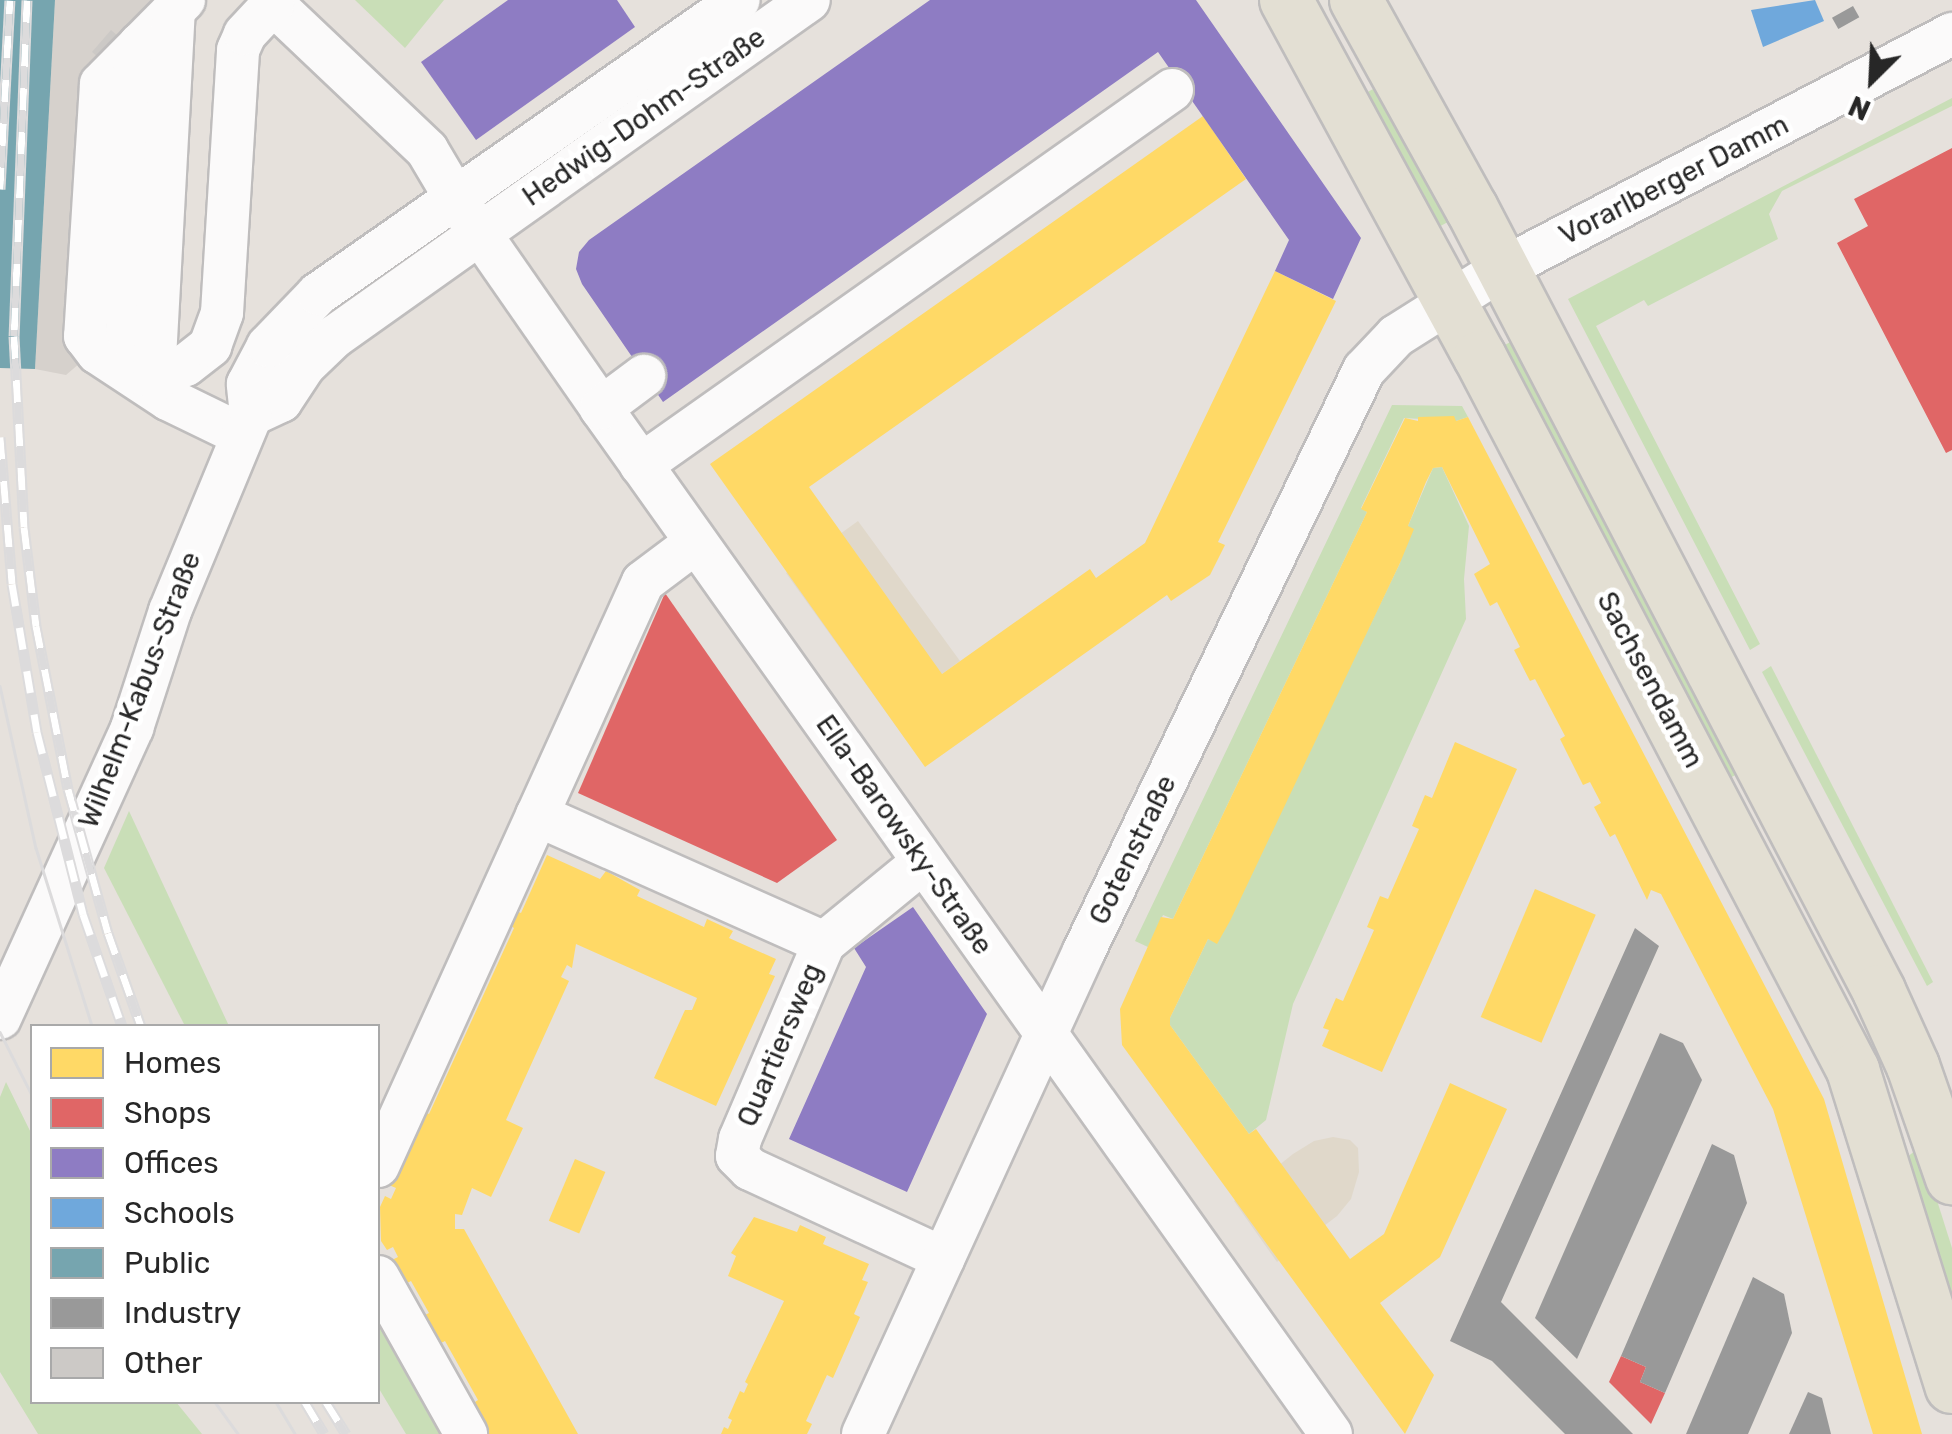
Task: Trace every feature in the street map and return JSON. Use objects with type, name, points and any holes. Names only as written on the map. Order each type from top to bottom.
[{"type":"main road","name":"Sachsendamm","points":[[1286,0],[1449,300],[1853,1070],[1952,1387]]},
{"type":"main road","name":"Sachsendamm","points":[[1356,0],[1502,269],[1893,1020],[1943,1121],[1952,1178]]},
{"type":"main road","points":[[1878,1144],[1943,1121]]},
{"type":"street","name":"Hedwig-Dohm-Straße","points":[[468,216],[809,0]]},
{"type":"street","name":"Ella-Barowsky-Straße","points":[[271,2],[427,150],[468,216],[695,543],[1331,1434]]},
{"type":"street","points":[[150,382],[186,366],[210,346],[222,313],[238,50],[244,34],[271,2]]},
{"type":"street","name":"Hedwig-Dohm-Straße","points":[[468,216],[731,2]]},
{"type":"street","points":[[150,382],[179,5]]},
{"type":"street","points":[[179,5],[101,84],[98,95],[86,299],[88,342],[150,382],[246,425]]},
{"type":"street","name":"Vorarlberger Damm","points":[[1449,300],[1952,34]]},
{"type":"street","points":[[641,466],[1172,90]]},
{"type":"street","name":"Wilhelm-Kabus-Straße","points":[[0,1018],[132,728],[170,611],[246,425],[248,384],[268,346],[292,317],[468,216]]},
{"type":"street","name":"Gotenstraße","points":[[863,1434],[1046,1035],[1364,370],[1396,336],[1449,300]]},
{"type":"street","points":[[600,408],[644,376]]},
{"type":"street","points":[[380,1162],[643,582],[695,543]]},
{"type":"street","name":"Quartiersweg","points":[[537,815],[824,942]]},
{"type":"street","name":"Quartiersweg","points":[[923,862],[824,942],[740,1138],[737,1156],[750,1168],[943,1258]]},
{"type":"street","points":[[1822,1007],[1874,1026],[1893,1020]]},
{"type":"street","points":[[380,1281],[466,1434]]},
{"type":"shaded area","points":[[55,0],[172,0],[80,363],[66,375],[35,369]]},
{"type":"shaded area","points":[[858,521],[960,661],[942,674],[960,700],[906,740],[786,573]]},
{"type":"shaded area","points":[[1333,1137],[1350,1140],[1358,1148],[1359,1172],[1351,1199],[1337,1216],[1277,1262],[1234,1201],[1293,1154],[1314,1141]]},
{"type":"green space","points":[[355,0],[444,0],[405,48]]},
{"type":"green space","points":[[1375,88],[1394,112],[1457,217],[1435,229],[1364,94]]},
{"type":"green space","points":[[1952,98],[1952,106],[1782,191],[1769,214],[1778,239],[1648,306],[1644,300],[1596,326],[1760,644],[1750,650],[1568,299]]},
{"type":"green space","points":[[1516,339],[1745,770],[1729,778],[1500,347]]},
{"type":"green space","points":[[1392,405],[1462,406],[1468,417],[1456,421],[1404,418],[1361,508],[1367,512],[1173,919],[1163,915],[1148,947],[1135,941]]},
{"type":"green space","points":[[1442,467],[1469,526],[1464,579],[1466,619],[1293,1004],[1266,1120],[1249,1134],[1170,1025],[1170,1018],[1208,939],[1217,943],[1400,563],[1408,526],[1433,468]]},
{"type":"green space","points":[[1771,666],[1933,982],[1927,986],[1762,672]]},
{"type":"green space","points":[[129,811],[228,1024],[184,1024],[104,868]]},
{"type":"green space","points":[[6,1082],[30,1131],[30,1404],[178,1404],[202,1434],[38,1434],[0,1372],[0,1097]]},
{"type":"green space","points":[[1916,1150],[1923,1156],[1952,1248],[1952,1313],[1906,1158]]},
{"type":"green space","points":[[380,1306],[452,1434],[406,1434],[380,1390]]},
{"type":"building: Homes","points":[[1203,116],[1246,179],[809,487],[942,674],[1090,569],[1096,578],[1145,543],[1275,271],[1336,301],[1218,542],[1225,545],[1210,575],[1171,601],[1167,595],[925,767],[710,464]]},
{"type":"building: Homes","points":[[1454,416],[1456,421],[1468,417],[1824,1099],[1922,1434],[1873,1434],[1773,1109],[1661,894],[1651,890],[1647,900],[1615,834],[1610,837],[1594,807],[1601,803],[1590,782],[1583,785],[1560,739],[1565,736],[1535,679],[1530,681],[1514,650],[1520,647],[1497,602],[1490,606],[1474,574],[1490,564],[1442,467],[1433,468],[1426,482],[1408,526],[1414,529],[1400,563],[1230,921],[1217,944],[1208,939],[1170,1018],[1170,1025],[1249,1134],[1256,1129],[1350,1259],[1384,1234],[1450,1083],[1507,1109],[1440,1257],[1380,1303],[1434,1375],[1405,1434],[1122,1045],[1120,1009],[1161,917],[1173,919],[1367,512],[1361,509],[1405,418],[1418,421],[1418,417]]},
{"type":"building: Homes","points":[[1455,742],[1517,769],[1382,1072],[1322,1046],[1329,1030],[1323,1028],[1336,998],[1343,1001],[1374,930],[1367,927],[1380,896],[1388,899],[1419,829],[1412,826],[1425,795],[1432,798]]},
{"type":"building: Homes","points":[[547,855],[600,879],[606,871],[640,890],[637,896],[704,927],[707,919],[733,931],[729,938],[776,959],[769,974],[775,976],[716,1106],[654,1078],[685,1010],[692,1010],[697,998],[576,944],[572,968],[567,965],[561,977],[569,981],[506,1120],[523,1128],[491,1197],[472,1188],[462,1215],[455,1214],[455,1229],[464,1229],[578,1434],[489,1434],[472,1404],[478,1400],[445,1341],[439,1344],[423,1316],[429,1313],[411,1281],[405,1284],[392,1260],[398,1257],[393,1247],[387,1250],[381,1241],[380,1207],[385,1196],[391,1199],[396,1188],[389,1185],[423,1111],[429,1114],[514,928],[508,924],[514,910],[521,913]]},
{"type":"building: Homes","points":[[1535,889],[1596,915],[1541,1043],[1481,1017]]},
{"type":"building: Homes","points":[[575,1159],[605,1172],[579,1234],[549,1221]]},
{"type":"building: Homes","points":[[754,1217],[797,1232],[800,1225],[826,1237],[823,1244],[869,1264],[862,1280],[868,1282],[854,1314],[860,1317],[833,1378],[827,1375],[806,1421],[812,1424],[807,1434],[721,1434],[724,1427],[728,1429],[732,1420],[728,1418],[740,1391],[744,1393],[748,1384],[745,1382],[784,1301],[728,1276],[736,1256],[731,1253]]},
{"type":"building: Shops","points":[[1952,148],[1952,450],[1946,453],[1837,243],[1868,226],[1854,199]]},
{"type":"building: Shops","points":[[665,593],[837,840],[777,883],[578,793]]},
{"type":"building: Shops","points":[[1621,1356],[1646,1367],[1640,1382],[1665,1393],[1651,1424],[1609,1382]]},
{"type":"building: Offices","points":[[508,0],[617,0],[635,27],[476,140],[421,62]]},
{"type":"building: Offices","points":[[930,0],[1196,0],[1361,238],[1333,299],[1275,271],[1289,240],[1158,52],[663,402],[582,284],[576,269],[579,252],[589,240]]},
{"type":"building: Offices","points":[[913,907],[987,1014],[907,1192],[789,1139],[866,967],[854,948]]},
{"type":"building: Schools","points":[[1815,0],[1824,21],[1763,47],[1751,10]]},
{"type":"building: Public","points":[[0,0],[55,0],[35,369],[0,368]]},
{"type":"building: Industry","points":[[1853,6],[1859,17],[1838,29],[1832,18]]},
{"type":"building: Industry","points":[[1635,928],[1659,946],[1501,1302],[1633,1434],[1565,1434],[1492,1361],[1450,1341]]},
{"type":"building: Industry","points":[[1660,1033],[1683,1043],[1702,1080],[1577,1359],[1535,1318]]},
{"type":"building: Industry","points":[[1712,1144],[1734,1155],[1747,1203],[1665,1393],[1640,1382],[1646,1367],[1621,1356]]},
{"type":"building: Industry","points":[[1753,1277],[1784,1294],[1792,1333],[1748,1434],[1686,1434]]},
{"type":"building: Industry","points":[[1808,1392],[1822,1398],[1831,1434],[1789,1434]]},
{"type":"building: Other","points":[[111,30],[119,37],[100,59],[92,52]]},
{"type":"tram line","points":[[0,686],[36,848],[91,1024]]},
{"type":"tram line","points":[[0,1032],[30,1091]]},
{"type":"tram line","points":[[216,1404],[238,1434]]},
{"type":"tram line","points":[[277,1404],[295,1434]]},
{"type":"railway","points":[[0,189],[10,0]]},
{"type":"railway","points":[[27,0],[14,336],[24,527],[36,626],[68,789],[108,933],[140,1024]]},
{"type":"railway","points":[[0,437],[12,584],[37,732],[83,914],[121,1024]]},
{"type":"railway","points":[[306,1404],[324,1434]]},
{"type":"railway","points":[[327,1404],[346,1434]]}]
